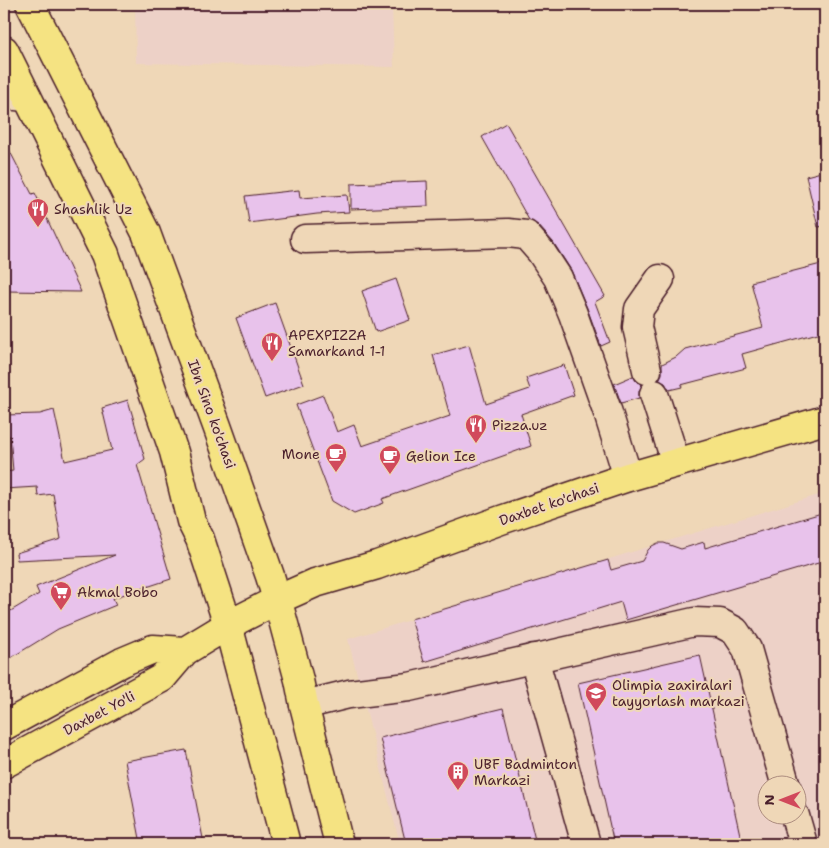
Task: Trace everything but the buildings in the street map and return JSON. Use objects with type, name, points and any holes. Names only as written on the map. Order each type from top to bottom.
[{"type":"main road","name":"Ibn Sino ko'chasi","points":[[30,4],[146,234],[221,436],[277,600],[299,680],[339,844]]},
{"type":"main road","points":[[4,50],[16,96],[105,254],[174,452],[191,521],[200,539],[228,625],[286,844]]},
{"type":"main road","name":"Daxbet ko'chasi","points":[[277,600],[315,584],[377,565],[628,476],[825,420]]},
{"type":"main road","name":"Daxbet Yo'li","points":[[4,764],[162,678],[185,651],[228,625],[277,600]]},
{"type":"main road","points":[[4,726],[122,662],[153,649],[185,651]]},
{"type":"street","points":[[305,239],[508,233],[526,235],[558,278],[608,413],[628,476]]},
{"type":"street","points":[[660,279],[639,309],[637,327],[651,382],[676,463]]},
{"type":"street","points":[[304,705],[349,694],[409,687],[694,622],[720,623],[735,631],[747,649],[783,776]]},
{"type":"street","points":[[534,658],[586,844]]},
{"type":"street","points":[[798,826],[803,844]]},
{"type":"shaded area","points":[[135,4],[392,4],[394,67],[136,63]]},
{"type":"shaded area","name":"Olimpia zaxiralari tayyorlash markazi","points":[[825,493],[825,844],[400,844],[348,639]]},
{"type":"place","name":"Shashlik Uz","points":[[38,228]]},
{"type":"place","name":"APEXPIZZA Samarkand 1-1","points":[[272,362]]},
{"type":"place","name":"Pizza.uz","points":[[476,444]]},
{"type":"place","name":"Mone","points":[[336,473]]},
{"type":"place","name":"Gelion Ice","points":[[390,475]]},
{"type":"place","name":"Akmal Bobo","points":[[61,611]]},
{"type":"place","name":"Olimpia zaxiralari tayyorlash markazi","points":[[596,712]]},
{"type":"place","name":"UBF Badminton Markazi","points":[[458,791]]}]
